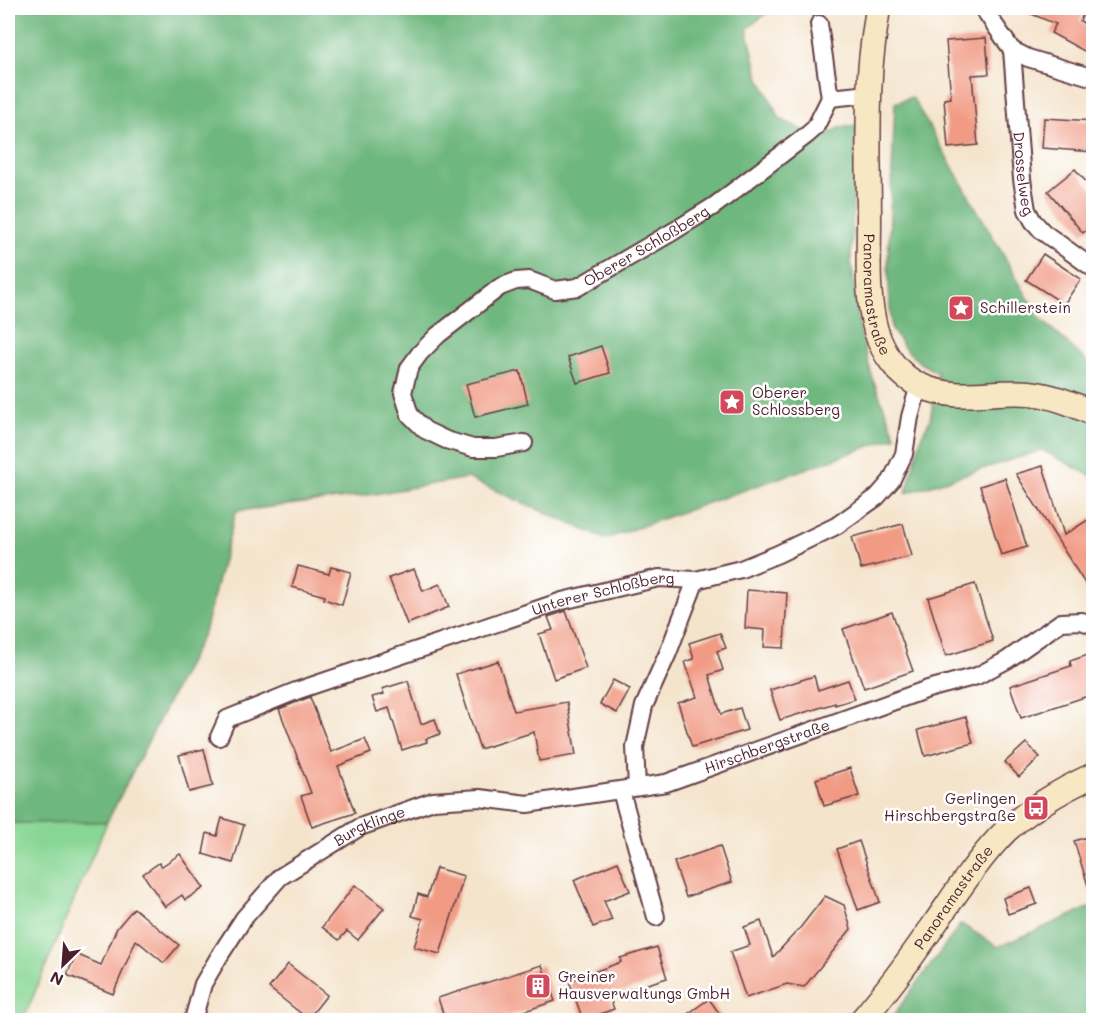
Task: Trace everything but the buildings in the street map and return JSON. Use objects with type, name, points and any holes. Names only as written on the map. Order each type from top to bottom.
[{"type":"main road","name":"Panoramastraße","points":[[878,8],[869,94],[869,248],[872,315],[882,348],[890,361],[903,374],[919,386],[940,393],[966,396],[1018,393],[1039,395],[1061,400],[1094,414]]},
{"type":"main road","name":"Panoramastraße","points":[[862,1020],[909,961],[962,885],[999,838],[1036,808],[1094,775]]},
{"type":"street","points":[[983,8],[1012,50],[1028,58],[1094,78]]},
{"type":"street","points":[[819,24],[831,98],[869,94]]},
{"type":"street","name":"Drosselweg","points":[[1012,50],[1022,179],[1027,210],[1042,232],[1094,269]]},
{"type":"street","name":"Oberer Schloßberg","points":[[524,443],[496,448],[473,448],[446,440],[425,430],[410,415],[403,393],[409,368],[420,353],[438,335],[500,287],[516,281],[529,280],[555,290],[578,286],[674,231],[714,206],[807,135],[815,128],[831,98]]},
{"type":"street","name":"Unterer Schloßberg","points":[[219,737],[227,718],[296,691],[478,628],[562,601],[659,578],[696,580],[741,569],[836,526],[877,497],[891,481],[904,454],[910,417],[919,386]]},
{"type":"street","points":[[656,917],[629,789],[644,706],[668,653],[696,580]]},
{"type":"street","name":"Hirschbergstraße","points":[[629,789],[666,783],[928,689],[977,676],[1007,660],[1061,622],[1082,621],[1094,626]]},
{"type":"street","name":"Burgklinge","points":[[193,1020],[203,984],[244,918],[280,877],[360,827],[433,801],[480,798],[527,804],[629,789]]},
{"type":"green space","points":[[8,8],[772,8],[747,29],[758,74],[780,119],[819,138],[840,128],[856,125],[851,260],[860,331],[873,380],[896,437],[605,539],[467,478],[363,496],[236,511],[204,632],[107,822],[8,823]]},
{"type":"green space","points":[[912,97],[1039,317],[1093,367],[1093,477],[1042,450],[906,493],[922,435],[930,420],[938,373],[920,363],[904,347],[891,328],[888,264],[895,103]]},
{"type":"green space","points":[[107,822],[23,1020],[8,1020],[8,823]]},
{"type":"green space","points":[[1093,906],[1093,1020],[890,1020],[961,924],[998,947]]},
{"type":"place","name":"Schillerstein","points":[[961,308]]},
{"type":"place","name":"Oberer Schlossberg","points":[[732,402]]},
{"type":"place","name":"Gerlingen Hirschbergstraße","points":[[1036,808]]},
{"type":"place","name":"Greiner Hausverwaltungs GmbH","points":[[538,986]]}]
